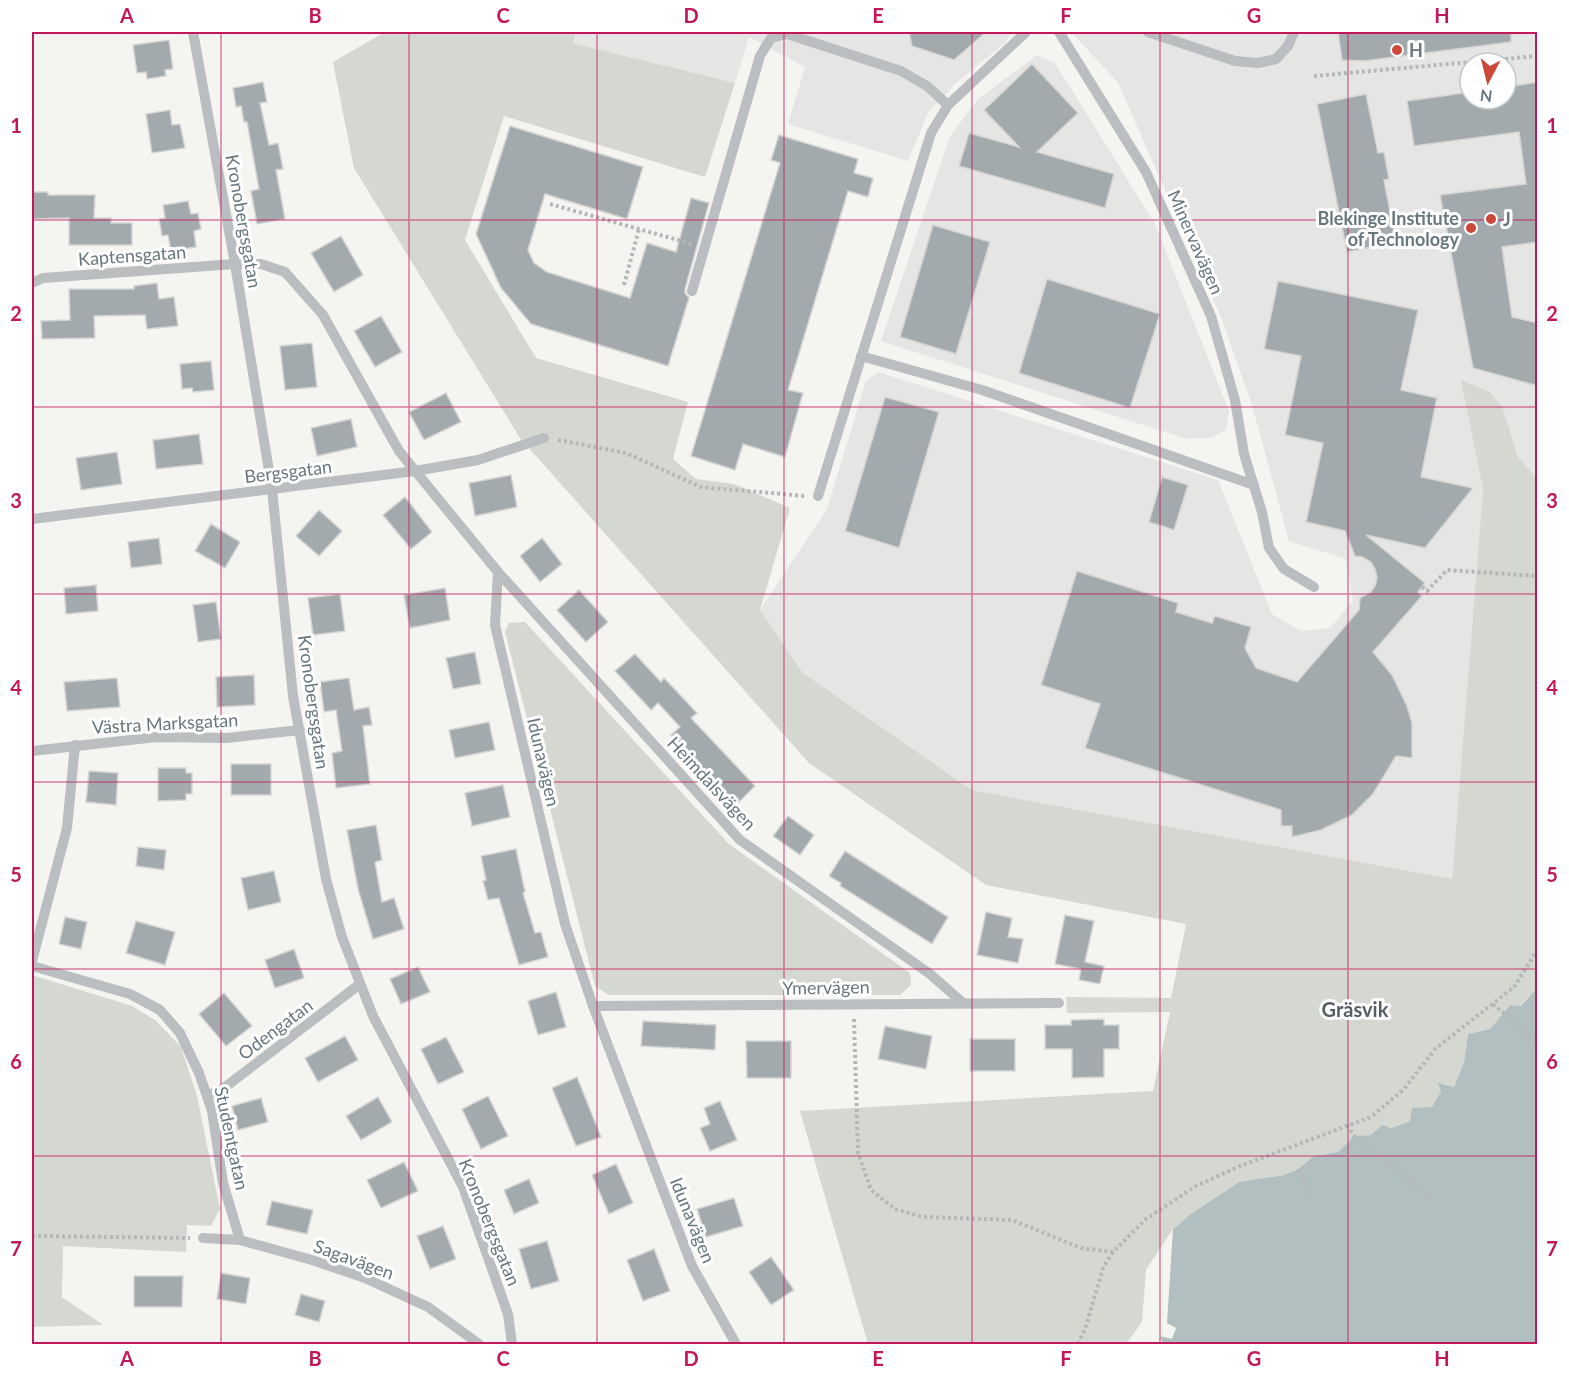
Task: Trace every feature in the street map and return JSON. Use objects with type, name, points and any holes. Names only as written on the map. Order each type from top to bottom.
[{"type":"street","name":"Kronobergsgatan","points":[[193,32],[235,264],[272,489],[293,696],[326,879],[342,937],[373,1017],[463,1187],[508,1314],[512,1344]]},
{"type":"street","points":[[818,496],[930,133],[948,105],[1026,32]]},
{"type":"street","name":"Minervavägen","points":[[1059,32],[1146,172],[1211,316],[1235,400],[1244,454],[1262,512],[1269,548],[1284,569],[1314,587]]},
{"type":"street","points":[[1148,32],[1235,61],[1258,63],[1276,58],[1288,46],[1294,32]]},
{"type":"street","points":[[692,291],[760,56],[771,38],[787,34],[901,71],[927,86],[948,105]]},
{"type":"street","name":"Kaptensgatan","points":[[32,283],[44,278],[235,264]]},
{"type":"street","points":[[235,264],[261,264],[285,272],[323,315],[399,451],[498,572]]},
{"type":"street","points":[[861,356],[982,390],[1254,485]]},
{"type":"street","name":"Bergsgatan","points":[[32,519],[415,471],[478,460],[544,438]]},
{"type":"street","name":"Heimdalsvägen","points":[[498,572],[740,840],[930,974],[963,1002]]},
{"type":"street","name":"Idunavägen","points":[[498,572],[495,626],[565,924],[593,1006],[692,1266],[736,1344]]},
{"type":"street","name":"Västra Marksgatan","points":[[32,751],[157,738],[227,738],[300,730]]},
{"type":"street","points":[[32,961],[67,828],[75,745]]},
{"type":"street","name":"Studentgatan","points":[[32,966],[130,994],[160,1010],[180,1033],[199,1073],[212,1111],[223,1183],[240,1240]]},
{"type":"street","name":"Odengatan","points":[[207,1095],[220,1091],[360,984]]},
{"type":"street","name":"Ymervägen","points":[[593,1006],[1059,1003]]},
{"type":"street","name":"Sagavägen","points":[[204,1238],[240,1240],[312,1260],[365,1278],[428,1307],[479,1344]]},
{"type":"path","points":[[1314,76],[1538,56]]},
{"type":"path","points":[[550,204],[705,247]]},
{"type":"path","points":[[624,285],[639,229]]},
{"type":"path","points":[[544,438],[626,453],[701,488],[818,496]]},
{"type":"path","points":[[1422,587],[1426,591],[1447,570],[1538,576]]},
{"type":"path","points":[[1078,1344],[1086,1326],[1103,1268],[1113,1252],[1146,1219],[1196,1185],[1371,1117],[1404,1089],[1435,1049],[1514,987],[1538,949]]},
{"type":"path","points":[[853,1003],[858,1153],[871,1190],[895,1209],[922,1217],[1012,1220],[1080,1248],[1113,1252]]},
{"type":"path","points":[[1493,1004],[1538,1043]]},
{"type":"path","points":[[1347,1125],[1354,1136],[1430,1197]]},
{"type":"path","points":[[1298,1169],[1310,1196]]},
{"type":"path","points":[[32,1236],[204,1238]]},
{"type":"shaded area","points":[[385,32],[576,32],[573,43],[735,83],[705,177],[504,116],[465,240],[536,358],[688,402],[673,459],[696,479],[734,484],[790,508],[760,610],[803,673],[972,790],[1452,879],[1483,489],[1461,380],[1490,392],[1503,409],[1518,457],[1537,478],[1537,982],[1535,990],[1520,1006],[1510,1005],[1490,1029],[1468,1034],[1464,1062],[1454,1087],[1437,1084],[1441,1091],[1432,1107],[1410,1121],[1390,1128],[1382,1126],[1371,1135],[1354,1136],[1338,1152],[1314,1156],[1298,1169],[1284,1175],[1239,1182],[1192,1213],[1173,1229],[1146,1270],[1142,1322],[1126,1344],[868,1344],[800,1111],[1153,1091],[1170,1012],[1067,1013],[1066,997],[1171,998],[1186,924],[986,885],[809,763],[520,438],[354,168],[333,62]]},
{"type":"shaded area","points":[[576,32],[1012,32],[1005,43],[955,84],[928,113],[908,161],[788,124],[805,67],[749,37],[735,83],[573,43]]},
{"type":"shaded area","points":[[1071,32],[1537,32],[1537,478],[1518,457],[1503,409],[1462,380],[1483,489],[1452,879],[972,790],[803,673],[760,610],[827,509],[866,381],[878,372],[1218,480],[1272,614],[1301,631],[1330,628],[1353,601],[1346,559],[1289,541],[1252,405],[1221,317],[1118,83]]},
{"type":"shaded area","points":[[1037,55],[1055,63],[1155,224],[1229,411],[1226,430],[1210,438],[1187,439],[881,341],[950,136],[978,99]]},
{"type":"shaded area","points":[[525,622],[729,844],[910,973],[911,985],[900,995],[609,995],[595,986],[505,632],[509,623]]},
{"type":"shaded area","points":[[32,975],[132,1006],[155,1020],[181,1047],[197,1096],[220,1209],[211,1226],[187,1225],[186,1252],[63,1246],[62,1297],[103,1325],[32,1327]]},
{"type":"shaded area","points":[[1537,982],[1537,1344],[1163,1344],[1160,1336],[1172,1339],[1176,1328],[1167,1323],[1173,1229],[1192,1213],[1239,1182],[1284,1175],[1298,1169],[1314,1156],[1338,1152],[1354,1136],[1371,1135],[1382,1125],[1391,1128],[1410,1121],[1412,1108],[1432,1107],[1441,1091],[1437,1083],[1454,1087],[1464,1062],[1468,1034],[1490,1029],[1510,1005],[1521,1006],[1535,990]]},
{"type":"building","points":[[909,32],[986,32],[954,60],[912,46]]},
{"type":"building","name":"H","points":[[1338,32],[1511,32],[1511,42],[1364,61],[1342,60]]},
{"type":"building","points":[[169,40],[173,69],[165,70],[166,76],[147,79],[146,72],[137,73],[133,45]]},
{"type":"building","points":[[1032,64],[1078,113],[1037,152],[1114,174],[1105,208],[959,166],[969,133],[1019,147],[984,110]]},
{"type":"building","points":[[263,82],[267,102],[260,103],[269,145],[278,143],[283,169],[276,170],[285,219],[257,224],[251,191],[259,189],[247,122],[244,122],[241,106],[236,107],[233,88]]},
{"type":"building","name":"J","points":[[1538,82],[1538,242],[1502,247],[1512,317],[1538,323],[1538,386],[1473,368],[1440,195],[1526,184],[1519,132],[1414,146],[1407,101],[1458,94],[1458,111],[1518,111],[1518,85]]},
{"type":"building","points":[[1366,94],[1378,153],[1384,152],[1389,179],[1384,180],[1396,242],[1347,252],[1317,104]]},
{"type":"building","points":[[170,110],[172,125],[180,124],[185,148],[152,153],[146,114]]},
{"type":"building","points":[[510,126],[643,167],[627,219],[545,194],[528,250],[534,263],[547,272],[630,298],[647,243],[676,252],[691,198],[709,203],[685,289],[689,298],[668,366],[531,324],[501,288],[476,234]]},
{"type":"building","points":[[779,135],[858,159],[854,173],[873,178],[868,197],[848,191],[788,390],[803,393],[785,457],[743,444],[735,470],[691,456],[780,163],[771,160]]},
{"type":"building","points":[[32,192],[48,192],[48,195],[95,195],[94,218],[111,218],[111,223],[132,223],[132,245],[69,245],[69,218],[32,219]]},
{"type":"building","points":[[188,201],[191,214],[198,213],[201,229],[194,231],[196,247],[171,251],[168,235],[162,236],[159,219],[165,218],[163,205]]},
{"type":"building","points":[[933,225],[990,242],[956,354],[900,337]]},
{"type":"building","points":[[341,236],[363,275],[334,292],[311,253]]},
{"type":"building","points":[[1047,279],[1160,314],[1130,408],[1019,373]]},
{"type":"building","points":[[1278,281],[1418,310],[1401,390],[1437,398],[1421,477],[1473,488],[1425,548],[1366,535],[1425,583],[1418,592],[1422,596],[1373,652],[1392,675],[1407,706],[1412,723],[1412,758],[1396,756],[1373,794],[1352,815],[1321,830],[1292,837],[1292,826],[1281,826],[1281,810],[1085,748],[1100,704],[1041,685],[1077,571],[1178,603],[1176,612],[1212,623],[1215,616],[1251,627],[1245,648],[1256,668],[1297,682],[1359,610],[1360,598],[1371,592],[1375,586],[1377,578],[1375,569],[1371,562],[1355,556],[1345,531],[1306,522],[1323,443],[1285,435],[1301,356],[1264,349]]},
{"type":"building","points":[[157,283],[159,299],[174,297],[178,326],[147,329],[145,315],[94,316],[95,338],[42,339],[41,321],[70,320],[69,289],[134,289],[134,286]]},
{"type":"building","points":[[381,316],[402,352],[375,367],[354,331]]},
{"type":"building","points":[[312,343],[317,387],[285,390],[280,346]]},
{"type":"building","points":[[211,361],[214,390],[193,392],[192,388],[182,389],[180,364]]},
{"type":"building","points":[[446,393],[461,422],[424,440],[409,412]]},
{"type":"building","points":[[885,397],[939,412],[899,548],[845,531]]},
{"type":"building","points":[[351,419],[357,447],[317,456],[311,428]]},
{"type":"building","points":[[199,434],[203,464],[156,469],[153,440]]},
{"type":"building","points":[[117,452],[122,484],[81,490],[76,458]]},
{"type":"building","points":[[511,475],[517,507],[475,516],[469,483]]},
{"type":"building","points":[[1162,477],[1188,485],[1174,530],[1149,522]]},
{"type":"building","points":[[405,497],[432,532],[411,549],[383,515]]},
{"type":"building","points":[[319,510],[342,531],[319,556],[296,536]]},
{"type":"building","points":[[211,524],[240,542],[225,568],[195,551]]},
{"type":"building","points":[[159,538],[162,564],[131,568],[128,542]]},
{"type":"building","points":[[542,538],[562,564],[540,582],[520,556]]},
{"type":"building","points":[[96,585],[98,611],[66,614],[64,588]]},
{"type":"building","points":[[445,588],[450,620],[410,628],[404,595]]},
{"type":"building","points":[[579,590],[608,622],[586,642],[557,610]]},
{"type":"building","points":[[340,594],[345,631],[313,635],[308,598]]},
{"type":"building","points":[[216,602],[221,639],[198,642],[193,605]]},
{"type":"building","points":[[475,652],[481,684],[453,689],[446,658]]},
{"type":"building","points":[[635,654],[661,682],[664,678],[697,713],[691,718],[755,786],[736,805],[671,735],[680,727],[658,703],[651,710],[615,671]]},
{"type":"building","points":[[254,675],[255,705],[217,707],[216,677]]},
{"type":"building","points":[[117,678],[120,707],[67,711],[64,682]]},
{"type":"building","points":[[349,678],[354,710],[369,707],[372,725],[363,726],[370,784],[336,788],[332,753],[342,751],[336,710],[324,712],[320,682]]},
{"type":"building","points":[[489,722],[495,750],[455,758],[449,730]]},
{"type":"building","points":[[231,764],[271,764],[271,795],[231,795]]},
{"type":"building","points":[[158,768],[186,768],[186,773],[192,773],[192,794],[186,794],[186,800],[158,801]]},
{"type":"building","points":[[89,771],[118,773],[116,805],[86,802]]},
{"type":"building","points":[[503,785],[510,817],[472,826],[465,793]]},
{"type":"building","points":[[788,816],[814,835],[800,855],[773,836]]},
{"type":"building","points":[[376,825],[382,860],[375,862],[382,902],[394,898],[404,929],[373,939],[358,889],[347,830]]},
{"type":"building","points":[[138,847],[166,850],[164,870],[136,866]]},
{"type":"building","points":[[516,849],[525,892],[523,893],[535,933],[541,932],[548,957],[519,965],[499,898],[488,900],[483,881],[486,880],[481,856]]},
{"type":"building","points":[[845,851],[948,917],[932,944],[840,886],[841,883],[829,876]]},
{"type":"building","points":[[274,871],[281,902],[248,910],[241,878]]},
{"type":"building","points":[[986,912],[1012,918],[1008,937],[1023,939],[1018,963],[977,955]]},
{"type":"building","points":[[1065,915],[1094,921],[1085,962],[1104,966],[1100,984],[1079,980],[1081,969],[1055,964]]},
{"type":"building","points":[[65,917],[87,922],[81,949],[59,944]]},
{"type":"building","points":[[136,921],[175,932],[165,965],[126,953]]},
{"type":"building","points":[[294,949],[304,978],[275,988],[265,960]]},
{"type":"building","points":[[418,967],[430,992],[401,1004],[390,979]]},
{"type":"building","points":[[556,992],[566,1027],[538,1035],[528,1001]]},
{"type":"building","points":[[224,993],[252,1026],[226,1046],[199,1014]]},
{"type":"building","points":[[1104,1019],[1104,1025],[1119,1025],[1119,1049],[1104,1049],[1104,1077],[1072,1078],[1072,1049],[1045,1049],[1045,1025],[1071,1025],[1071,1020]]},
{"type":"building","points":[[643,1021],[716,1025],[715,1050],[641,1046]]},
{"type":"building","points":[[885,1026],[932,1036],[926,1069],[878,1059]]},
{"type":"building","points":[[345,1036],[358,1060],[318,1082],[305,1058]]},
{"type":"building","points":[[446,1037],[464,1072],[438,1084],[421,1049]]},
{"type":"building","points":[[970,1039],[1015,1039],[1015,1071],[970,1071]]},
{"type":"building","points":[[746,1041],[791,1041],[791,1078],[747,1078]]},
{"type":"building","points":[[577,1077],[601,1137],[576,1146],[552,1088]]},
{"type":"building","points":[[488,1096],[508,1136],[481,1149],[462,1109]]},
{"type":"building","points":[[378,1097],[392,1122],[361,1140],[346,1116]]},
{"type":"building","points":[[261,1098],[268,1122],[238,1130],[232,1106]]},
{"type":"building","points":[[720,1101],[737,1140],[710,1151],[700,1128],[710,1124],[704,1108]]},
{"type":"building","points":[[404,1162],[418,1191],[381,1208],[367,1180]]},
{"type":"building","points":[[616,1164],[633,1203],[609,1214],[592,1175]]},
{"type":"building","points":[[529,1179],[539,1203],[514,1214],[504,1190]]},
{"type":"building","points":[[734,1198],[743,1226],[706,1237],[697,1209]]},
{"type":"building","points":[[272,1201],[313,1210],[307,1234],[266,1225]]},
{"type":"building","points":[[443,1226],[456,1259],[430,1269],[417,1236]]},
{"type":"building","points":[[547,1241],[559,1281],[531,1289],[519,1249]]},
{"type":"building","points":[[654,1249],[670,1291],[643,1301],[627,1260]]},
{"type":"building","points":[[771,1257],[794,1290],[771,1305],[749,1272]]},
{"type":"building","points":[[221,1273],[250,1278],[246,1304],[217,1299]]},
{"type":"building","points":[[134,1276],[183,1276],[182,1307],[134,1307]]},
{"type":"building","points":[[301,1294],[325,1301],[319,1322],[295,1315]]},
{"type":"place","name":"H","points":[[1397,50]]},
{"type":"place","name":"J","points":[[1491,219]]},
{"type":"place","name":"Blekinge Institute of Technology","points":[[1471,228]]},
{"type":"district","name":"Gräsvik","points":[[1355,1009]]}]
